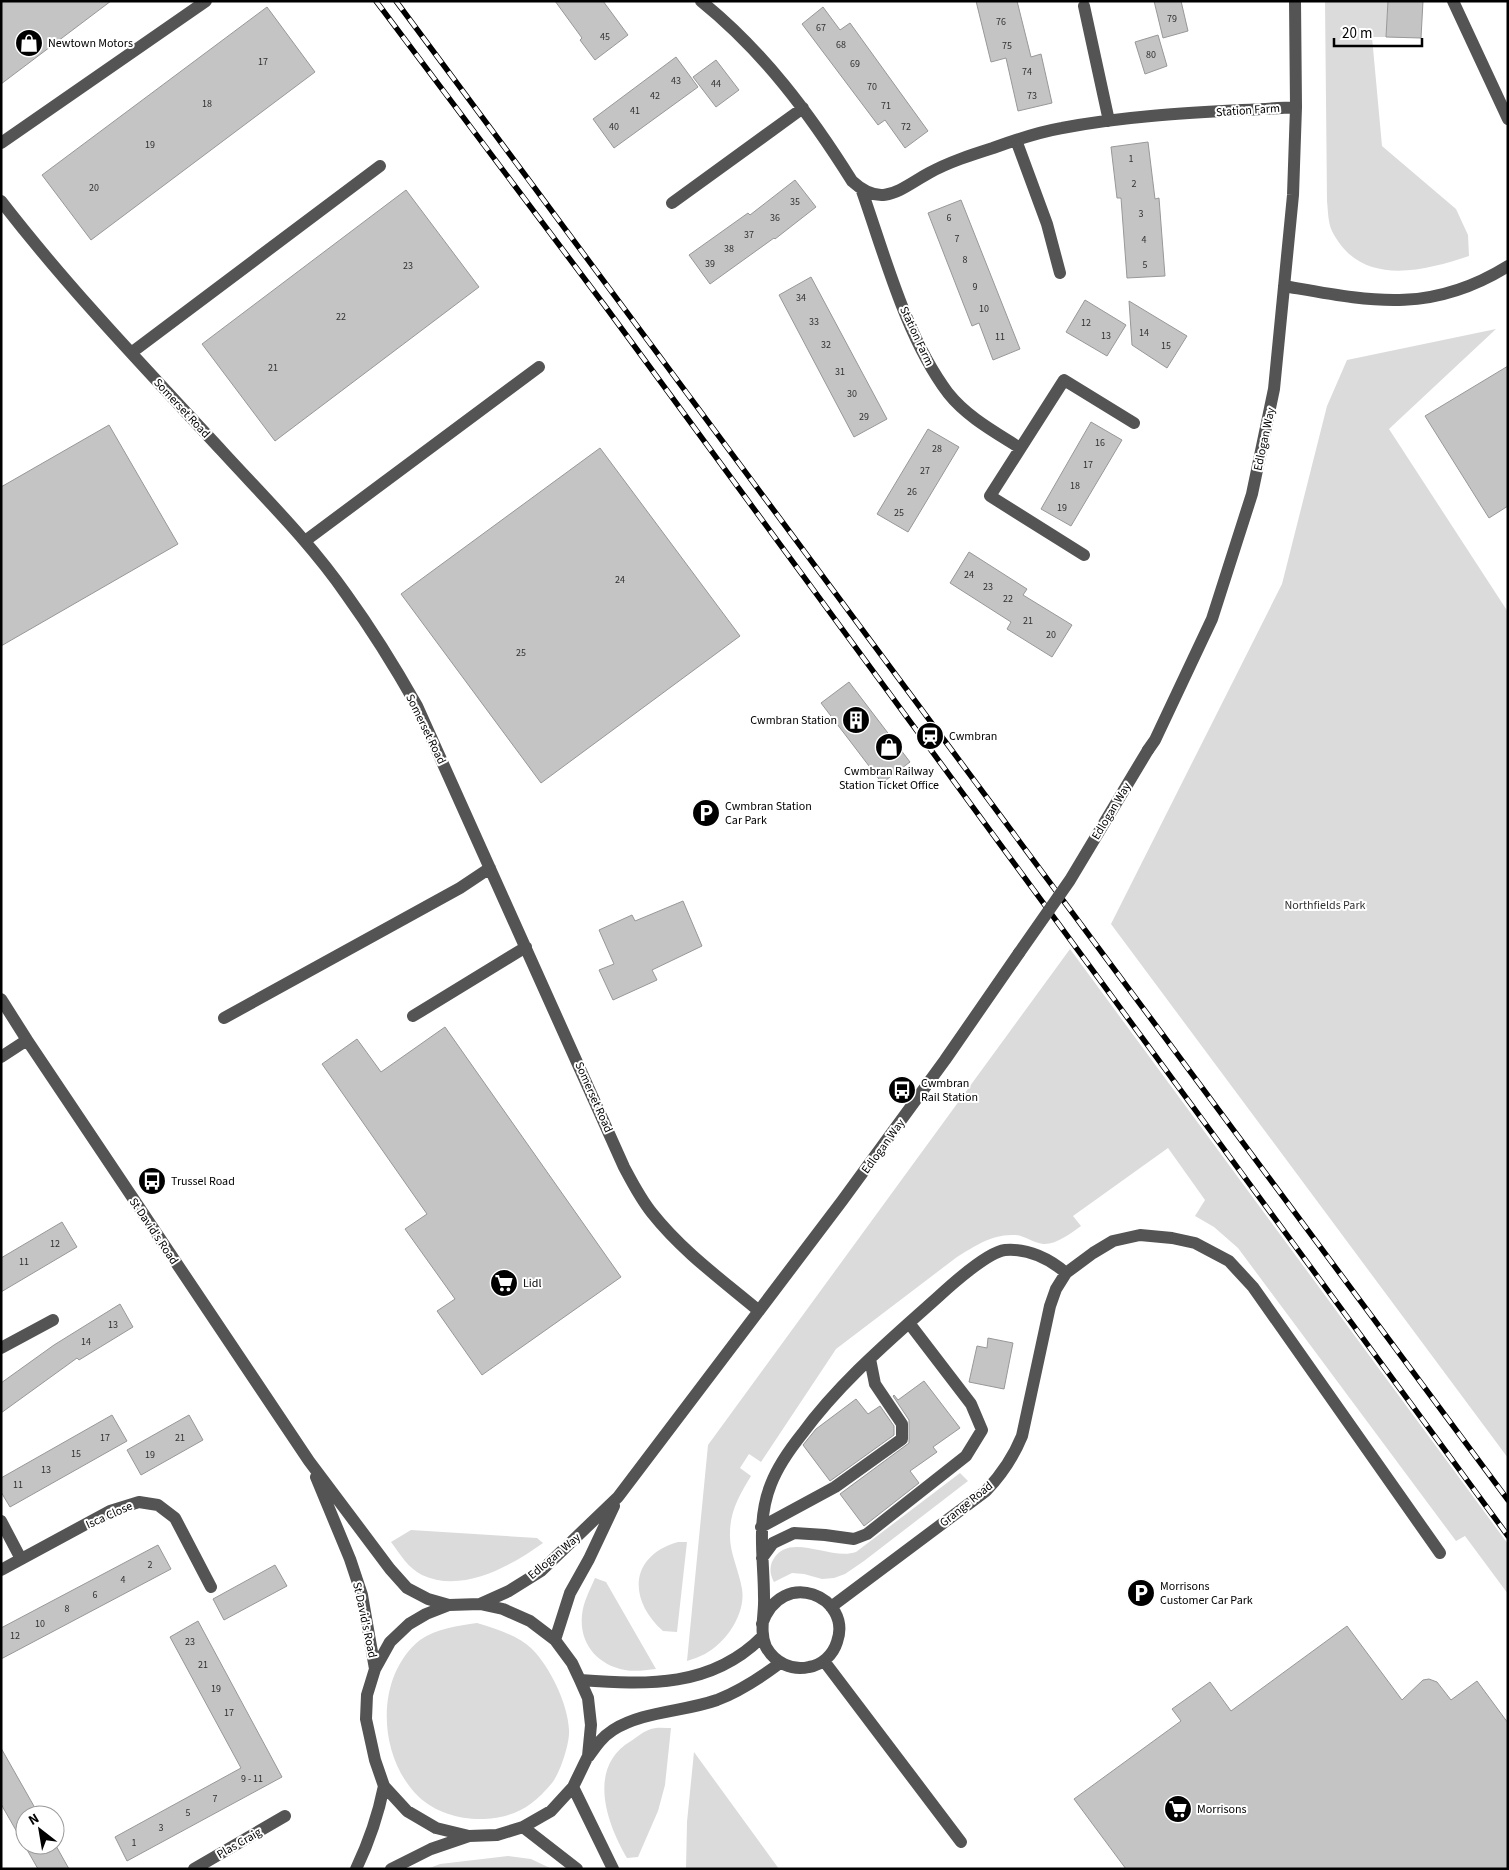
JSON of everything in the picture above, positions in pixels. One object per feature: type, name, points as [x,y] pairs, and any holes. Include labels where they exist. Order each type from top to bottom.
[{"type":"street","points":[[1,143],[206,1]]},
{"type":"street","name":"Station Farm","points":[[701,1],[760,57],[803,108],[852,181],[862,191],[872,195],[896,192],[932,171],[956,160],[1016,140],[1061,128],[1109,121],[1296,107]]},
{"type":"street","name":"Edlogan Way","points":[[480,1604],[509,1591],[541,1571],[618,1497],[842,1202],[946,1060],[1070,880],[1155,740],[1212,618],[1252,494],[1274,389],[1293,196],[1296,107],[1294,1]]},
{"type":"street","points":[[1453,1],[1508,119]]},
{"type":"street","points":[[1084,6],[1109,121]]},
{"type":"street","points":[[672,203],[803,108]]},
{"type":"street","points":[[1016,140],[1047,224],[1060,272]]},
{"type":"street","points":[[131,353],[380,166]]},
{"type":"street","name":"Station Farm","points":[[862,191],[909,323],[924,356],[949,394],[976,420],[1020,448]]},
{"type":"street","name":"Somerset Road","points":[[1,200],[38,248],[131,353],[305,541],[346,592],[397,671],[417,706],[636,1190],[651,1212],[672,1236],[759,1311]]},
{"type":"street","points":[[1284,286],[1385,302],[1424,299],[1455,292],[1485,280],[1508,266]]},
{"type":"street","points":[[305,541],[538,367]]},
{"type":"street","points":[[1084,555],[990,496],[1064,380],[1134,423]]},
{"type":"street","points":[[224,1018],[460,888],[490,868]]},
{"type":"street","points":[[413,1016],[526,947]]},
{"type":"street","name":"St David's Road","points":[[1,999],[26,1040],[309,1461],[390,1569],[407,1588],[428,1599],[449,1605],[480,1604],[503,1609],[530,1621],[555,1640],[572,1663],[588,1698],[591,1725],[588,1756],[573,1787],[551,1811],[523,1827],[497,1835],[469,1836],[436,1828],[407,1811],[384,1786],[375,1760],[366,1719],[367,1695],[375,1669],[390,1642],[409,1624],[426,1614],[449,1605]]},
{"type":"street","points":[[1,1057],[26,1040]]},
{"type":"street","points":[[580,1680],[640,1683],[674,1681],[702,1674],[727,1663],[749,1649],[762,1630],[766,1612],[774,1602],[785,1595],[797,1592],[810,1593],[822,1598],[831,1607],[837,1618],[839,1630],[838,1641],[832,1652],[814,1666],[791,1668],[780,1663],[766,1646],[762,1630],[764,1586],[761,1527],[763,1510],[771,1484],[788,1453],[817,1412],[844,1383],[951,1285],[978,1264],[1004,1250],[1034,1254],[1054,1263],[1066,1273],[1113,1241],[1140,1235],[1172,1238],[1195,1243],[1228,1261],[1253,1286],[1440,1553]]},
{"type":"street","name":"Grange Road","points":[[831,1607],[986,1491],[999,1478],[1016,1452],[1022,1436],[1050,1306],[1056,1289],[1066,1273]]},
{"type":"street","points":[[1,1348],[53,1320]]},
{"type":"street","points":[[762,1558],[773,1544],[794,1533],[854,1539],[867,1534],[966,1456],[982,1430],[970,1404],[909,1323]]},
{"type":"street","points":[[761,1527],[834,1487],[902,1438],[902,1424],[875,1384],[870,1359]]},
{"type":"street","name":"St David's Road","points":[[309,1461],[350,1559],[362,1595],[375,1669]]},
{"type":"street","name":"Edlogan Way","points":[[555,1640],[570,1593],[589,1559],[618,1497]]},
{"type":"street","name":"Isca Close","points":[[1,1570],[110,1511],[139,1502],[158,1505],[167,1510],[174,1518],[211,1587]]},
{"type":"street","points":[[1,1521],[21,1558]]},
{"type":"street","points":[[824,1660],[961,1842]]},
{"type":"street","points":[[588,1756],[601,1739],[613,1730],[638,1720],[692,1708],[717,1700],[744,1688],[780,1663]]},
{"type":"street","points":[[356,1869],[371,1835],[384,1786]]},
{"type":"street","points":[[573,1787],[612,1869]]},
{"type":"street","name":"Plas Craig","points":[[194,1869],[285,1816]]},
{"type":"street","points":[[523,1827],[577,1869]]},
{"type":"street","points":[[391,1869],[431,1848],[469,1836]]},
{"type":"green space","points":[[1325,1],[1388,1],[1386,37],[1372,37],[1382,146],[1456,209],[1468,235],[1469,256],[1431,267],[1412,270],[1375,268],[1358,261],[1344,249],[1332,231],[1327,201]]},
{"type":"green space","name":"Northfields Park","points":[[1496,329],[1389,429],[1508,612],[1508,1458],[1111,924],[1282,584],[1327,406],[1347,360]]},
{"type":"green space","points":[[1070,949],[1508,1544],[1508,1594],[1465,1536],[1456,1541],[1238,1248],[1214,1227],[1195,1216],[1205,1200],[1168,1148],[1073,1216],[1081,1226],[1063,1238],[1053,1243],[1043,1244],[1018,1235],[1006,1235],[984,1242],[957,1257],[836,1349],[761,1462],[749,1454],[740,1468],[751,1476],[736,1503],[730,1525],[731,1547],[742,1589],[741,1608],[733,1627],[720,1643],[705,1654],[687,1661],[708,1445]]},
{"type":"green space","points":[[960,1473],[968,1481],[845,1574],[834,1578],[822,1579],[792,1573],[774,1582],[771,1574],[771,1565],[780,1552],[789,1548],[799,1547],[834,1553],[846,1554],[856,1552]]},
{"type":"green space","points":[[411,1530],[537,1538],[543,1543],[516,1560],[486,1575],[453,1581],[437,1580],[422,1575],[413,1569],[391,1542]]},
{"type":"green space","points":[[678,1542],[687,1542],[677,1632],[663,1631],[644,1606],[639,1593],[639,1580],[642,1568],[650,1557]]},
{"type":"green space","points":[[595,1578],[606,1582],[656,1669],[625,1670],[606,1663],[592,1651],[584,1635],[582,1615],[585,1601]]},
{"type":"green space","points":[[477,1623],[513,1636],[526,1644],[539,1657],[557,1686],[562,1698],[569,1730],[568,1742],[561,1765],[552,1783],[545,1791],[530,1804],[514,1813],[484,1819],[458,1817],[449,1814],[432,1807],[418,1796],[405,1780],[395,1760],[389,1739],[387,1717],[389,1695],[395,1674],[405,1656],[420,1640],[440,1630]]},
{"type":"green space","points":[[653,1728],[671,1728],[665,1785],[658,1811],[638,1857],[627,1858],[619,1844],[607,1812],[605,1780],[609,1765],[617,1752],[648,1730]]},
{"type":"green space","points":[[694,1752],[779,1869],[686,1869],[687,1822]]},
{"type":"green space","points":[[508,1856],[531,1859],[552,1869],[427,1869],[440,1864]]},
{"type":"building","name":"Newtown Motors","points":[[1,1],[111,1],[1,84]]},
{"type":"building","points":[[555,1],[603,1],[628,35],[595,60],[580,40],[582,38]]},
{"type":"building","points":[[976,1],[1017,1],[1031,57],[1041,54],[1052,103],[1018,111],[1006,58],[991,62]]},
{"type":"building","points":[[1154,1],[1181,1],[1188,31],[1163,38]]},
{"type":"building","points":[[1388,1],[1423,1],[1421,38],[1386,37]]},
{"type":"building","points":[[267,7],[315,72],[91,240],[42,175]]},
{"type":"building","points":[[823,7],[840,30],[850,23],[928,131],[905,148],[885,120],[878,125],[802,24]]},
{"type":"building","points":[[1158,35],[1167,66],[1145,74],[1135,42]]},
{"type":"building","points":[[676,57],[698,87],[614,148],[593,119]]},
{"type":"building","points":[[716,60],[739,90],[716,107],[693,77]]},
{"type":"building","points":[[1148,142],[1155,199],[1159,198],[1165,276],[1127,278],[1121,198],[1117,198],[1111,147]]},
{"type":"building","points":[[795,180],[816,207],[775,239],[710,284],[689,255],[748,213],[750,215]]},
{"type":"building","points":[[406,190],[479,287],[275,441],[202,344]]},
{"type":"building","points":[[961,200],[1020,349],[993,360],[979,323],[972,326],[928,213]]},
{"type":"building","points":[[811,277],[887,419],[854,437],[779,295]]},
{"type":"building","points":[[1085,300],[1126,325],[1107,356],[1066,332]]},
{"type":"building","points":[[1129,301],[1187,336],[1167,368],[1132,345]]},
{"type":"building","points":[[1508,366],[1508,506],[1489,518],[1425,416]]},
{"type":"building","points":[[1091,422],[1122,440],[1071,526],[1041,509]]},
{"type":"building","points":[[109,425],[178,544],[1,646],[1,487]]},
{"type":"building","points":[[928,429],[959,447],[908,532],[877,514]]},
{"type":"building","points":[[600,448],[740,636],[541,783],[401,594]]},
{"type":"building","points":[[969,552],[1027,589],[1023,595],[1072,625],[1052,657],[1007,629],[1011,622],[950,583]]},
{"type":"building","name":"Cwmbran Station","points":[[849,682],[910,762],[882,783],[821,703]]},
{"type":"building","points":[[683,901],[702,946],[652,970],[657,980],[613,1000],[599,970],[614,964],[599,930],[632,915],[635,921]]},
{"type":"building","points":[[445,1027],[621,1277],[482,1375],[437,1311],[455,1299],[405,1229],[427,1214],[322,1064],[357,1039],[381,1072]]},
{"type":"building","points":[[62,1222],[77,1247],[1,1292],[1,1258]]},
{"type":"building","points":[[120,1304],[133,1327],[79,1360],[77,1358],[1,1413],[1,1383],[54,1345]]},
{"type":"building","points":[[988,1338],[1013,1343],[1004,1389],[969,1382],[977,1346],[987,1348]]},
{"type":"building","points":[[924,1381],[960,1428],[933,1447],[937,1452],[910,1471],[919,1483],[864,1526],[840,1494],[909,1443],[909,1420],[893,1396],[898,1400]]},
{"type":"building","points":[[856,1399],[868,1414],[880,1406],[894,1426],[894,1435],[830,1481],[803,1445],[816,1429]]},
{"type":"building","points":[[112,1415],[127,1441],[10,1507],[1,1492],[1,1478]]},
{"type":"building","points":[[189,1415],[203,1440],[141,1475],[127,1450]]},
{"type":"building","points":[[158,1545],[171,1569],[1,1659],[1,1628]]},
{"type":"building","points":[[275,1565],[287,1586],[224,1620],[213,1599]]},
{"type":"building","points":[[198,1621],[282,1777],[127,1861],[115,1837],[241,1768],[170,1637]]},
{"type":"building","points":[[1347,1626],[1402,1700],[1423,1680],[1429,1679],[1437,1682],[1451,1700],[1477,1681],[1508,1723],[1508,1869],[1126,1869],[1074,1799],[1181,1721],[1172,1709],[1210,1682],[1231,1711]]},
{"type":"building","points":[[1,1748],[33,1805],[15,1805],[15,1829],[1,1804]]},
{"type":"building","points":[[30,1855],[61,1855],[69,1869],[38,1869]]},
{"type":"railway","points":[[376,1],[605,306],[1508,1536]]},
{"type":"railway","points":[[396,1],[1508,1500]]},
{"type":"place","name":"Newtown Motors","points":[[29,43]]},
{"type":"place","name":"Cwmbran Station","points":[[856,720]]},
{"type":"place","name":"Cwmbran","points":[[930,736]]},
{"type":"place","name":"Cwmbran Railway Station Ticket Office","points":[[889,747]]},
{"type":"place","name":"Cwmbran Station Car Park","points":[[706,813]]},
{"type":"place","name":"Cwmbran Rail Station","points":[[902,1090]]},
{"type":"place","name":"Trussel Road","points":[[152,1181]]},
{"type":"place","name":"Lidl","points":[[504,1283]]},
{"type":"place","name":"Morrisons Customer Car Park","points":[[1141,1593]]},
{"type":"place","name":"Morrisons","points":[[1178,1809]]}]
